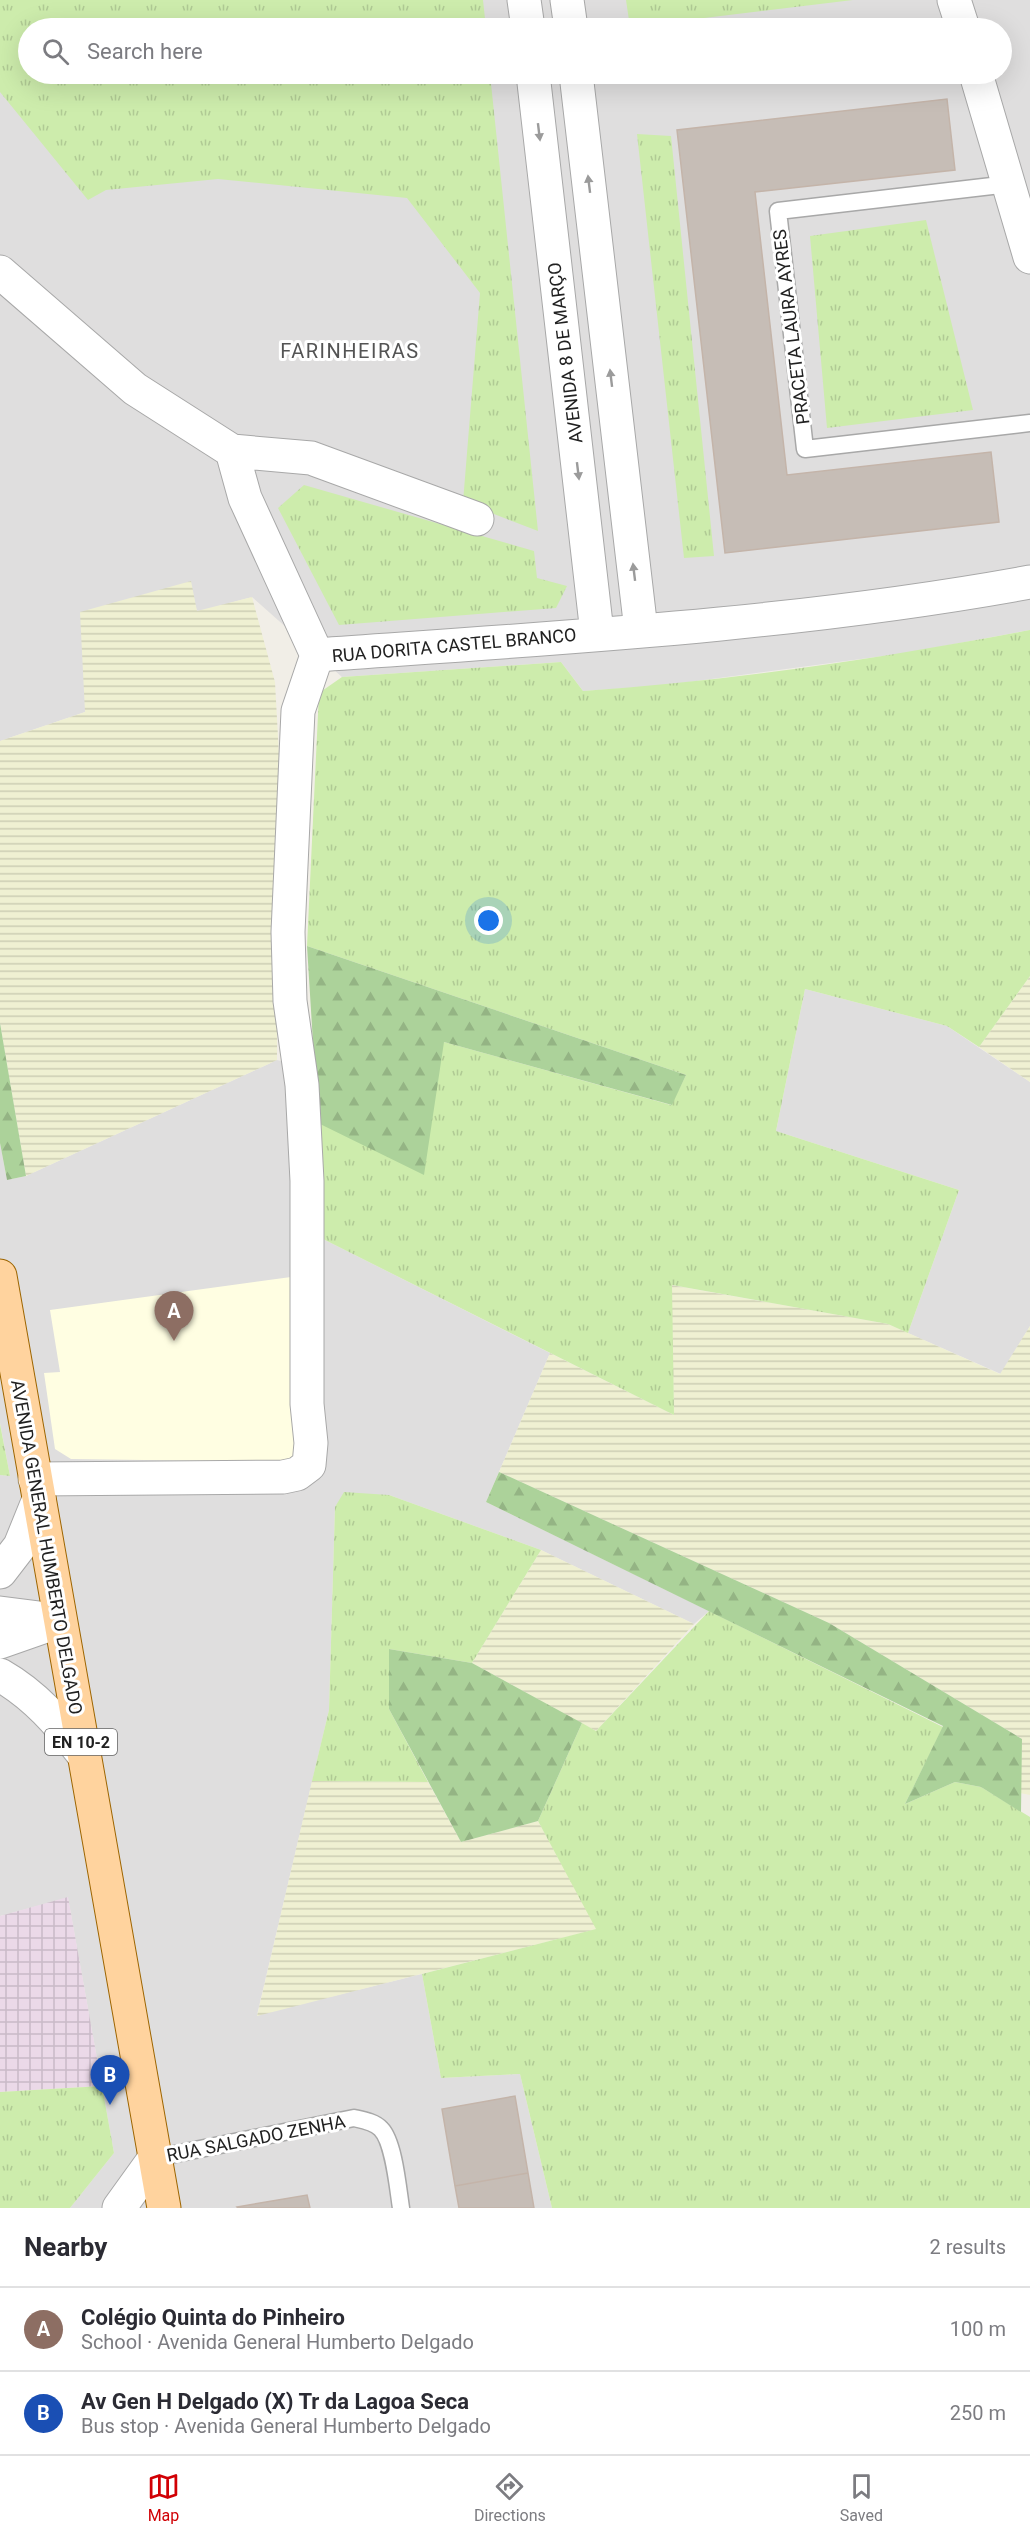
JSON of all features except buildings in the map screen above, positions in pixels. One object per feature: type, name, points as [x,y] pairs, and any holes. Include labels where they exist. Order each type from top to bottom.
[{"type":"main road","name":"AVENIDA GENERAL HUMBERTO DELGADO","points":[[0,1276],[164,2208]]},
{"type":"street","points":[[524,0],[527,18]]},
{"type":"street","points":[[567,0],[570,18]]},
{"type":"street","points":[[954,0],[960,18]]},
{"type":"street","name":"AVENIDA 8 DE MARÇO","points":[[534,84],[597,633]]},
{"type":"street","points":[[577,84],[641,630]]},
{"type":"street","points":[[979,84],[1030,257]]},
{"type":"street","points":[[0,273],[135,390],[232,451],[311,458],[477,519]]},
{"type":"street","name":"RUA DORITA CASTEL BRANCO","points":[[232,451],[245,498],[317,655],[699,626],[962,595],[1030,582]]},
{"type":"street","points":[[0,1572],[20,1546],[37,1489],[283,1477],[297,1474],[309,1464],[311,1443],[307,1404],[307,1181],[302,1085],[290,1001],[288,932],[298,711],[317,655]]},
{"type":"street","points":[[0,1613],[60,1621]]},
{"type":"street","points":[[0,1642],[60,1621]]},
{"type":"street","points":[[0,1675],[16,1684],[53,1716],[83,1754]]},
{"type":"street","points":[[119,2208],[155,2158]]},
{"type":"lane","name":"PRACETA LAURA AYRES","points":[[1009,184],[778,211],[805,449],[1030,423]]},
{"type":"lane","name":"RUA SALGADO ZENHA","points":[[155,2158],[354,2118],[370,2122],[382,2129],[390,2149],[401,2208]]},
{"type":"shaded area","points":[[0,0],[1030,0],[1030,630],[906,653],[659,686],[583,691],[561,662],[342,677],[252,597],[197,612],[190,581],[85,712],[0,741]]},
{"type":"shaded area","points":[[191,581],[197,611],[252,597],[275,682],[279,755],[277,1060],[26,1176],[0,1023],[0,741],[85,712],[80,612]]},
{"type":"shaded area","points":[[1030,976],[1030,1082],[979,1047]]},
{"type":"shaded area","points":[[805,989],[947,1026],[1030,1082],[1030,1326],[1001,1374],[908,1333],[959,1190],[776,1131]]},
{"type":"shaded area","points":[[277,1060],[314,1069],[321,1238],[550,1353],[486,1502],[709,1611],[694,1624],[541,1550],[389,1495],[335,1507],[329,1710],[257,2015],[422,1974],[441,2078],[520,2074],[552,2208],[70,2208],[114,2153],[68,1898],[0,1916],[0,1475],[10,1476],[0,1423],[0,1143],[7,1180],[26,1176]]},
{"type":"shaded area","points":[[291,1277],[296,1453],[288,1462],[71,1459],[55,1449],[44,1373],[60,1372],[50,1310]]},
{"type":"shaded area","points":[[671,1285],[888,1324],[1000,1374],[1030,1326],[1030,1795],[1020,1793],[1022,1739],[829,1623],[499,1472],[550,1353],[674,1415]]},
{"type":"shaded area","points":[[541,1550],[694,1624],[596,1731],[472,1663]]},
{"type":"shaded area","points":[[312,1781],[428,1782],[461,1842],[538,1821],[597,1929],[257,2016]]},
{"type":"shaded area","points":[[68,1897],[102,2086],[0,2092],[0,1916]]},
{"type":"green space","points":[[0,0],[483,0],[485,18],[18,18],[18,84],[491,84],[538,531],[463,502],[480,293],[407,198],[218,179],[106,190],[88,200],[0,92]]},
{"type":"green space","points":[[626,0],[853,0],[704,18],[629,18]]},
{"type":"green space","points":[[637,134],[671,136],[714,556],[684,558]]},
{"type":"green space","points":[[926,220],[973,410],[827,428],[810,236]]},
{"type":"green space","points":[[304,485],[534,551],[537,578],[567,586],[556,608],[339,625],[278,508]]},
{"type":"green space","points":[[1030,630],[1030,976],[979,1047],[947,1026],[805,989],[776,1131],[959,1190],[908,1333],[888,1324],[672,1285],[674,1415],[321,1238],[318,1123],[444,1042],[671,1105],[686,1075],[307,946],[319,693],[342,677],[561,662],[583,691],[639,687],[807,667]]},
{"type":"green space","points":[[307,946],[686,1075],[672,1105],[444,1042],[424,1175],[318,1123]]},
{"type":"green space","points":[[0,1023],[26,1176],[7,1180],[0,1143]]},
{"type":"green space","points":[[0,1424],[10,1476],[0,1475]]},
{"type":"green space","points":[[499,1472],[829,1623],[1022,1739],[1021,1812],[981,1787],[955,1782],[905,1804],[943,1726],[486,1502]]},
{"type":"green space","points":[[344,1492],[389,1495],[541,1550],[472,1663],[389,1649],[389,1709],[428,1782],[312,1781],[329,1710],[335,1507]]},
{"type":"green space","points":[[709,1611],[943,1727],[905,1804],[955,1782],[981,1787],[1030,1817],[1030,2208],[552,2208],[520,2074],[441,2078],[422,1974],[596,1929],[538,1821],[582,1723],[596,1731]]},
{"type":"green space","points":[[389,1649],[472,1663],[582,1723],[538,1821],[461,1842],[389,1709]]},
{"type":"green space","points":[[102,2086],[114,2153],[70,2208],[0,2208],[0,2092]]},
{"type":"place","name":"Colégio Quinta do Pinheiro","points":[[174,1341]]},
{"type":"place","name":"Av Gen H Delgado (X) Tr da Lagoa Seca","points":[[110,2105]]},
{"type":"district","name":"FARINHEIRAS","points":[[350,351]]}]
